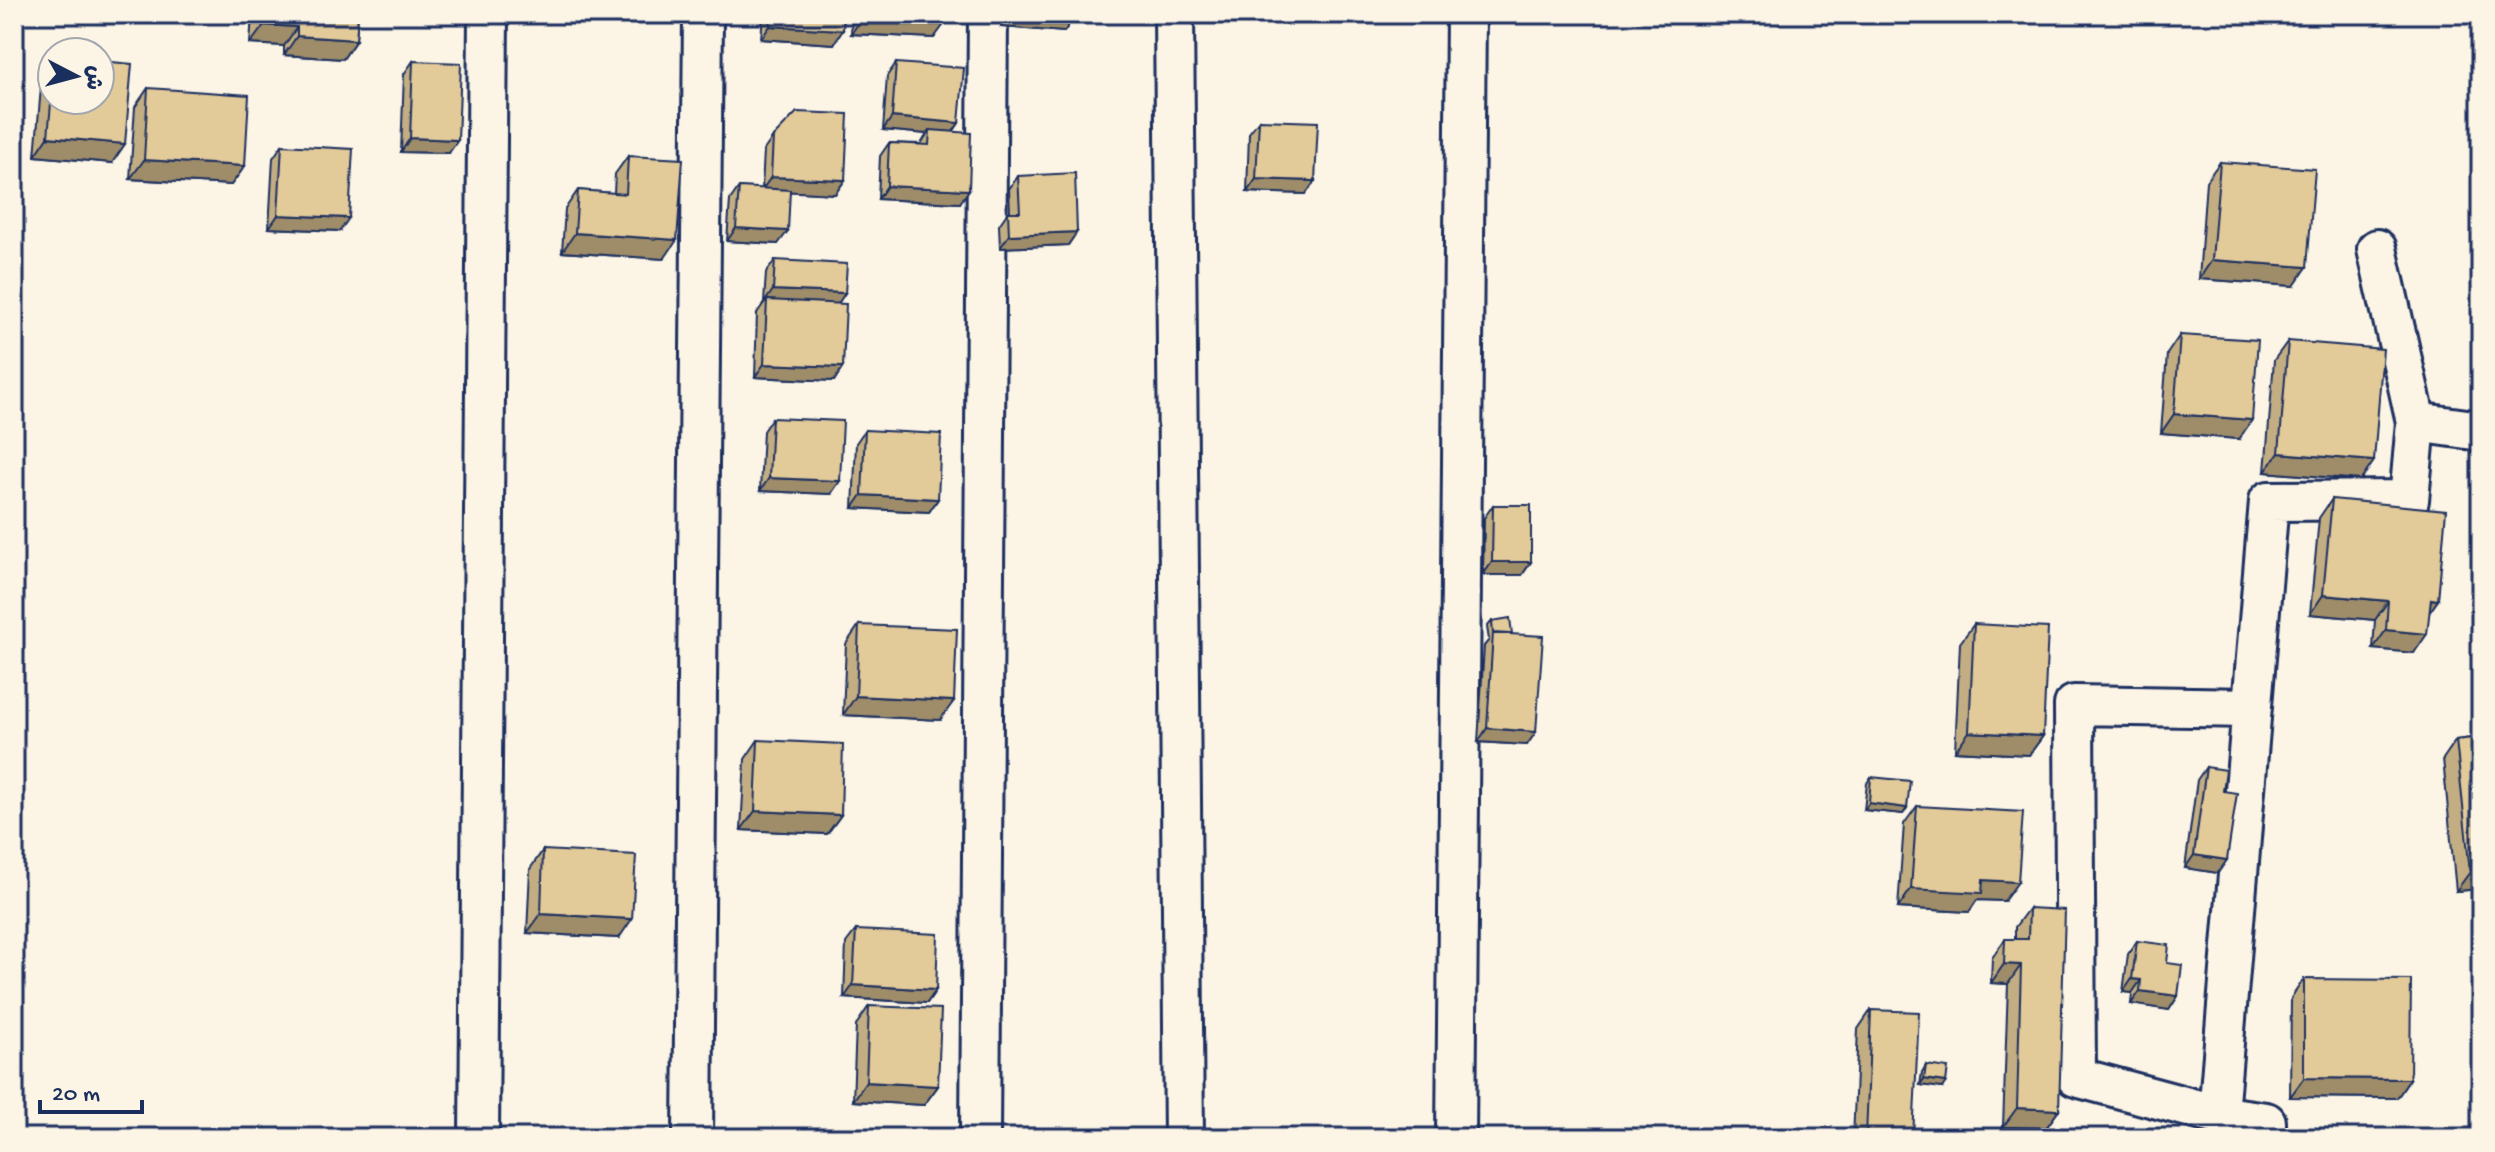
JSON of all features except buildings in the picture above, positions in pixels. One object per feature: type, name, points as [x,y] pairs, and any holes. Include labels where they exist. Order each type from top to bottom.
[{"type":"street","points":[[479,1138],[488,14]]},
{"type":"street","points":[[693,1138],[703,14]]},
{"type":"street","points":[[980,1138],[988,14]]},
{"type":"street","points":[[1174,14],[1184,1138]]},
{"type":"street","points":[[1456,1138],[1466,14]]},
{"type":"street","points":[[2218,1115],[2269,501],[2409,500],[2416,422],[2377,249]]},
{"type":"street","points":[[2416,422],[2481,431]]},
{"type":"street","points":[[2252,708],[2074,705],[2076,1077],[2218,1115],[2266,1122],[2266,1138]]}]
